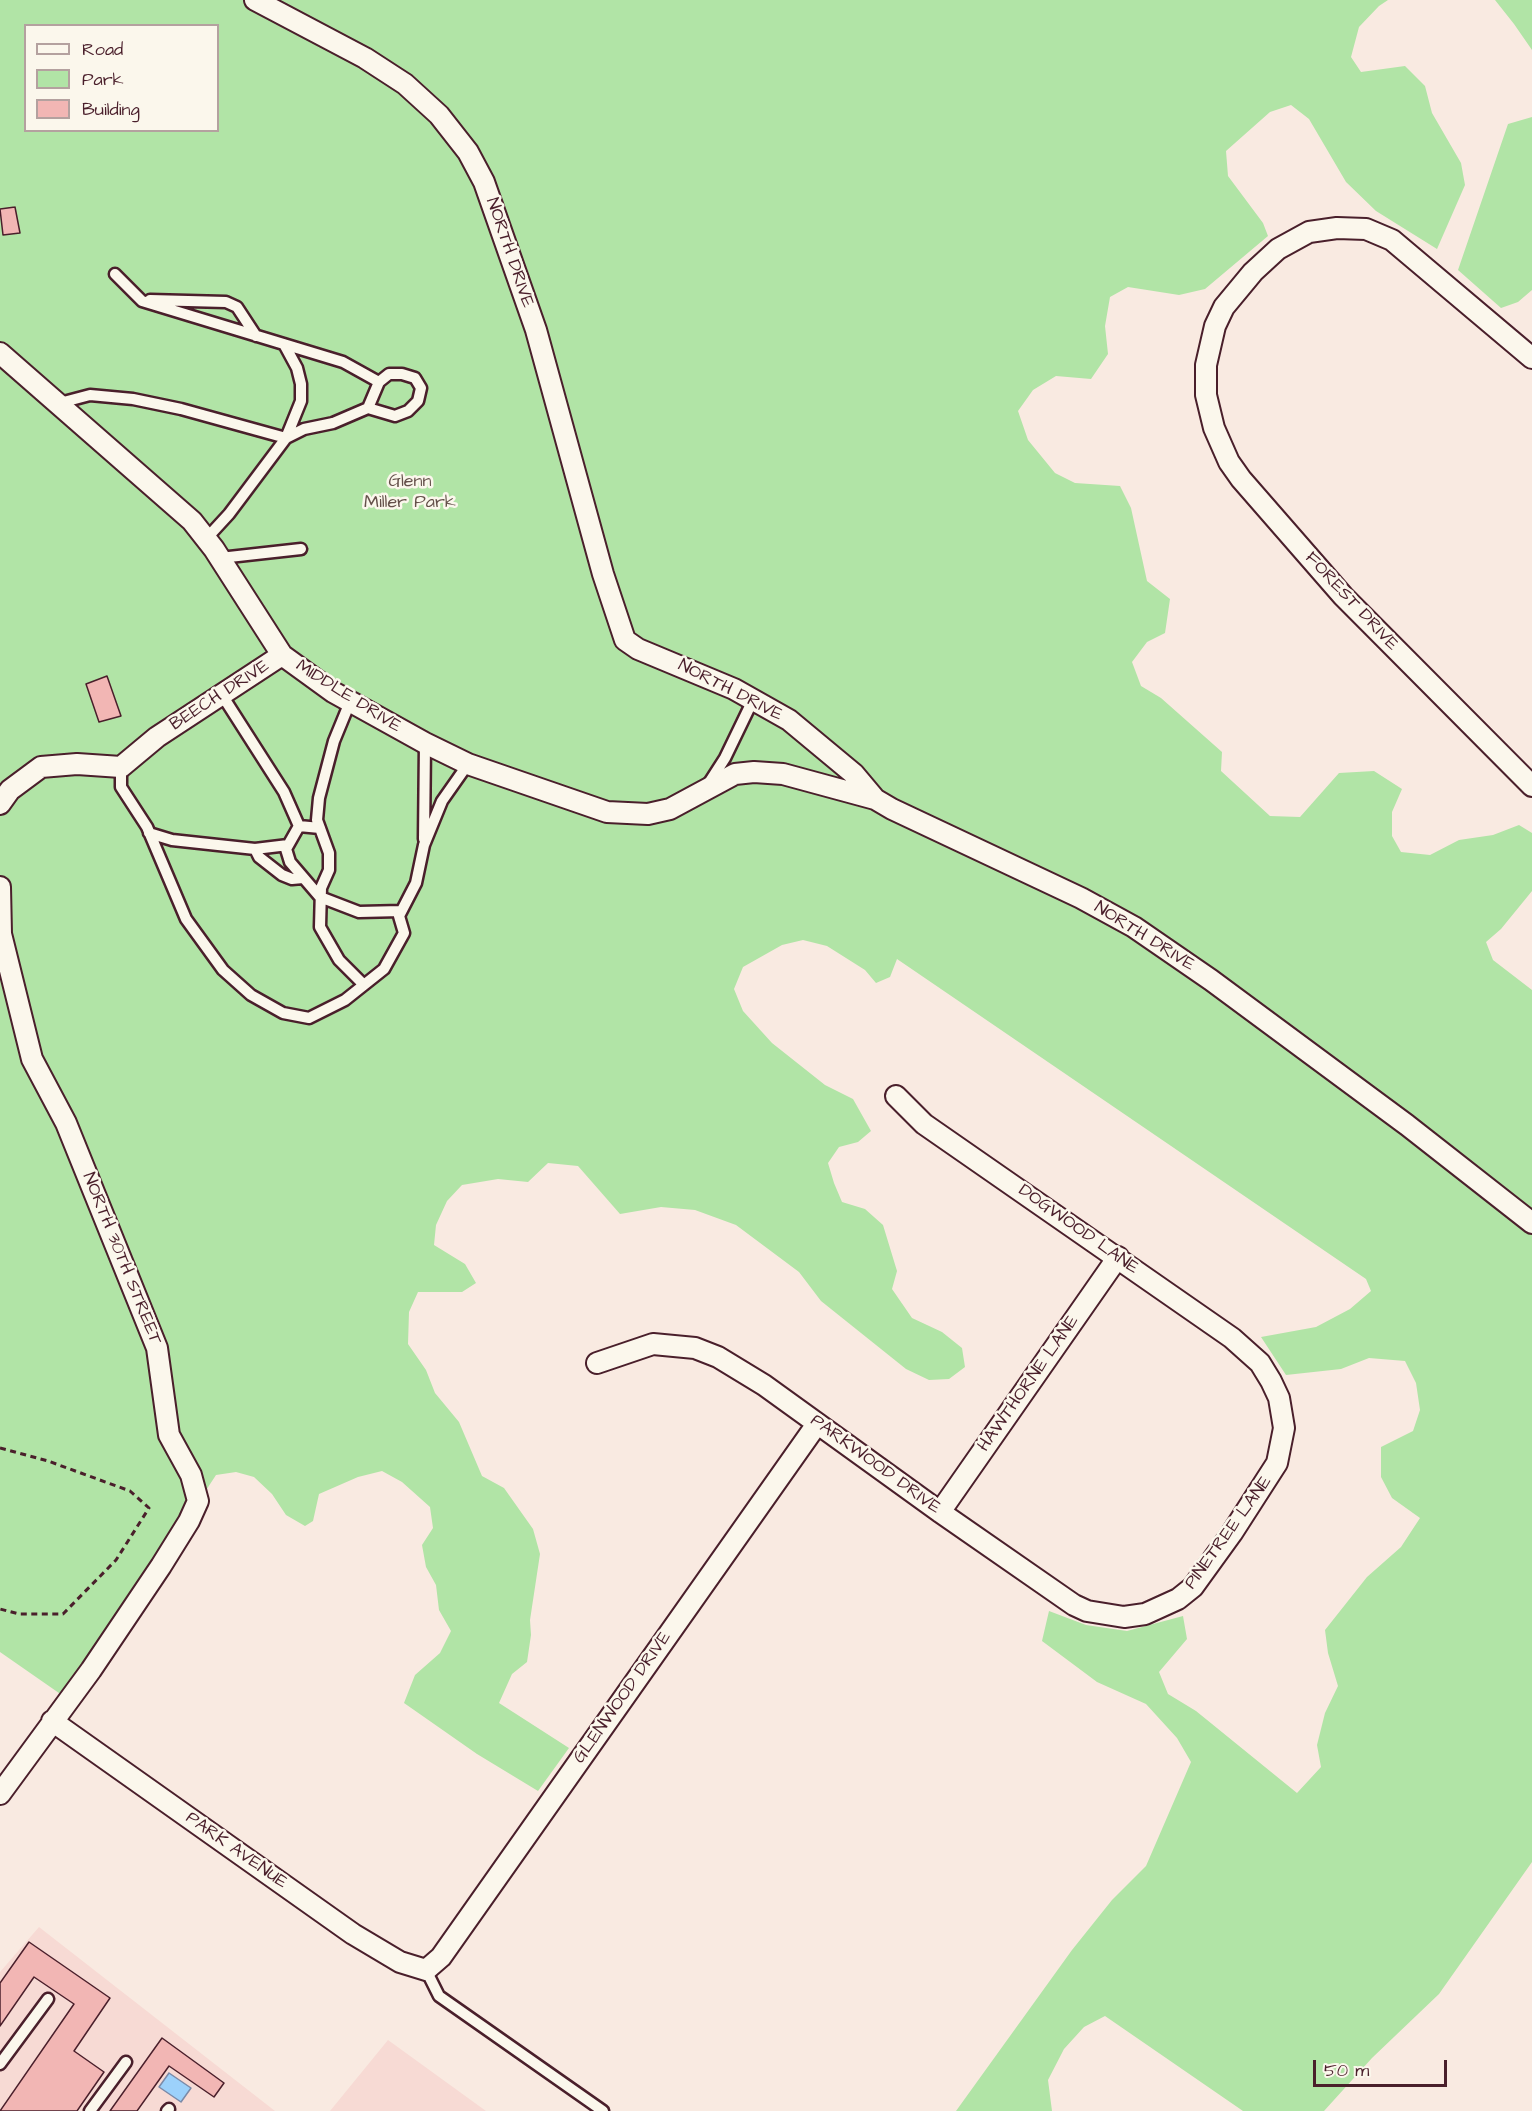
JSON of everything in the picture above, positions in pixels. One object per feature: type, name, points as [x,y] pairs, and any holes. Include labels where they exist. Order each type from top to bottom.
[{"type":"street","name":"NORTH DRIVE","points":[[255,0],[365,58],[405,84],[440,116],[459,140],[484,182],[536,330],[577,485],[625,640],[638,649],[702,674],[753,700],[797,727],[854,774],[875,799],[892,809],[1081,898],[1134,927],[1211,980],[1532,1223]]},
{"type":"street","name":"FOREST DRIVE","points":[[1532,358],[1392,240],[1366,228],[1337,228],[1309,232],[1278,249],[1234,292],[1215,326],[1206,365],[1206,395],[1221,447],[1241,479],[1343,596],[1532,786]]},
{"type":"street","name":"MIDDLE DRIVE","points":[[0,353],[56,404],[170,500],[206,539],[220,558],[282,655],[350,702],[425,743],[468,764],[607,812],[648,814],[670,809],[735,774],[754,772],[799,777],[875,799]]},
{"type":"street","name":"BEECH DRIVE","points":[[121,767],[157,737],[282,655]]},
{"type":"street","points":[[0,804],[10,790],[41,767],[77,764],[121,767]]},
{"type":"street","name":"NORTH 30TH STREET","points":[[0,887],[1,934],[32,1059],[66,1123],[157,1348],[169,1435],[191,1475],[198,1501],[189,1521],[161,1566],[91,1670],[0,1794]]},
{"type":"street","name":"DOGWOOD LANE","points":[[897,1096],[924,1124],[1232,1338],[1260,1363]]},
{"type":"street","name":"HAWTHORNE LANE","points":[[940,1512],[1118,1257]]},
{"type":"street","name":"PARKWOOD DRIVE","points":[[597,1364],[653,1344],[695,1348],[718,1357],[1074,1605],[1087,1611],[1108,1615],[1145,1614]]},
{"type":"street","name":"PINETREE LANE","points":[[1145,1614],[1171,1603],[1193,1587],[1233,1533],[1277,1463],[1283,1437],[1283,1413],[1279,1398],[1260,1363]]},
{"type":"street","name":"GLENWOOD DRIVE","points":[[426,1970],[441,1957],[817,1424]]},
{"type":"street","name":"PARK AVENUE","points":[[52,1721],[353,1934],[400,1962],[426,1970]]},
{"type":"lane","points":[[115,274],[142,300],[343,362],[379,382]]},
{"type":"lane","points":[[142,300],[226,302],[237,307],[256,336]]},
{"type":"lane","points":[[206,539],[229,514],[286,438],[294,422],[301,393],[297,368],[284,344]]},
{"type":"lane","points":[[56,404],[90,395],[133,399],[181,409],[286,438],[304,429],[333,423],[368,408],[395,416],[408,411],[418,401],[421,388],[415,378],[402,374],[389,374],[379,382],[368,408]]},
{"type":"lane","points":[[220,558],[301,549]]},
{"type":"lane","points":[[222,695],[284,792],[298,826]]},
{"type":"lane","points":[[704,791],[725,758],[753,700]]},
{"type":"lane","points":[[350,702],[334,741],[317,820],[329,853],[329,870],[320,897],[320,927],[339,960],[364,985]]},
{"type":"lane","points":[[121,767],[121,787],[149,833],[186,919],[224,970],[251,995],[283,1013],[309,1018],[345,1000],[384,969],[404,933],[399,916],[416,883],[424,844],[425,743]]},
{"type":"lane","points":[[424,844],[442,801],[468,764]]},
{"type":"lane","points":[[298,826],[320,828]]},
{"type":"lane","points":[[298,826],[288,845],[290,862],[320,897],[359,912],[401,911]]},
{"type":"lane","points":[[149,833],[172,840],[255,849],[288,845]]},
{"type":"lane","points":[[255,849],[259,857],[282,875],[292,879],[303,878]]},
{"type":"lane","points":[[426,1970],[439,1996],[603,2111]]},
{"type":"lane","points":[[0,2064],[48,1999]]},
{"type":"lane","points":[[90,2111],[126,2062]]},
{"type":"path","points":[[0,1448],[48,1461],[130,1491],[149,1508],[116,1560],[63,1614],[19,1614],[0,1609]]},
{"type":"shaded area","points":[[39,1927],[275,2111],[0,2111],[0,1972]]},
{"type":"shaded area","points":[[388,2040],[486,2111],[330,2111]]},
{"type":"green space","name":"Glenn Miller Park","points":[[0,0],[1388,0],[1359,27],[1351,57],[1361,72],[1405,66],[1425,86],[1432,113],[1461,163],[1465,185],[1437,249],[1376,211],[1346,182],[1309,119],[1291,105],[1270,112],[1226,151],[1228,176],[1263,223],[1268,236],[1205,289],[1179,295],[1128,287],[1110,297],[1105,326],[1108,354],[1091,379],[1056,376],[1033,390],[1018,411],[1028,440],[1055,473],[1075,483],[1120,486],[1131,508],[1147,581],[1170,599],[1165,633],[1147,642],[1132,662],[1141,686],[1161,698],[1222,752],[1221,771],[1270,816],[1300,817],[1339,773],[1374,771],[1402,789],[1392,812],[1392,836],[1401,852],[1430,855],[1459,840],[1493,835],[1519,825],[1532,833],[1532,891],[1501,929],[1486,942],[1493,960],[1532,990],[1532,1862],[1439,1994],[1372,2058],[1324,2111],[1243,2111],[1105,2016],[1084,2027],[1064,2049],[1048,2080],[1052,2111],[956,2111],[1072,1950],[1112,1900],[1146,1866],[1191,1762],[1177,1738],[1146,1704],[1097,1682],[1042,1641],[1049,1611],[1086,1625],[1127,1631],[1183,1616],[1187,1639],[1159,1672],[1168,1694],[1196,1711],[1297,1793],[1321,1767],[1317,1745],[1325,1713],[1338,1686],[1328,1653],[1325,1630],[1367,1577],[1401,1547],[1420,1518],[1392,1498],[1381,1477],[1381,1447],[1413,1431],[1420,1410],[1416,1383],[1405,1361],[1369,1358],[1341,1369],[1286,1375],[1261,1337],[1316,1327],[1350,1309],[1371,1291],[1366,1279],[897,959],[890,977],[876,983],[865,970],[827,946],[803,940],[782,945],[743,967],[734,989],[743,1011],[772,1043],[825,1085],[853,1099],[871,1131],[858,1142],[839,1147],[828,1163],[834,1183],[842,1202],[865,1209],[883,1225],[897,1271],[892,1289],[912,1318],[942,1332],[962,1348],[965,1367],[949,1379],[929,1380],[906,1369],[821,1301],[799,1272],[736,1225],[695,1210],[661,1207],[620,1214],[578,1166],[548,1163],[528,1182],[498,1179],[462,1185],[447,1201],[436,1225],[434,1245],[465,1264],[476,1283],[462,1292],[418,1292],[409,1312],[408,1344],[426,1370],[435,1393],[459,1422],[482,1476],[504,1488],[533,1529],[540,1554],[530,1620],[531,1635],[527,1662],[512,1674],[499,1703],[569,1748],[538,1791],[477,1754],[404,1703],[415,1675],[440,1653],[451,1631],[439,1610],[436,1585],[426,1567],[422,1545],[433,1528],[430,1507],[402,1482],[382,1471],[358,1477],[319,1494],[313,1521],[305,1526],[286,1515],[272,1494],[254,1477],[236,1472],[216,1475],[69,1700],[0,1652]]},
{"type":"green space","points":[[1495,0],[1532,0],[1532,50],[1514,24]]},
{"type":"green space","points":[[1532,117],[1532,290],[1518,302],[1501,308],[1458,270],[1508,124]]},
{"type":"water","points":[[169,2073],[191,2088],[181,2102],[159,2087]]},
{"type":"building","points":[[15,207],[20,233],[3,235],[0,209]]},
{"type":"building","points":[[107,676],[121,716],[99,722],[86,684]]},
{"type":"building","points":[[29,1942],[110,1998],[74,2051],[104,2072],[77,2111],[0,2111],[74,2004],[34,1977],[0,2026],[0,1983]]},
{"type":"building","points":[[162,2038],[224,2083],[214,2097],[169,2066],[137,2111],[110,2111]]}]
